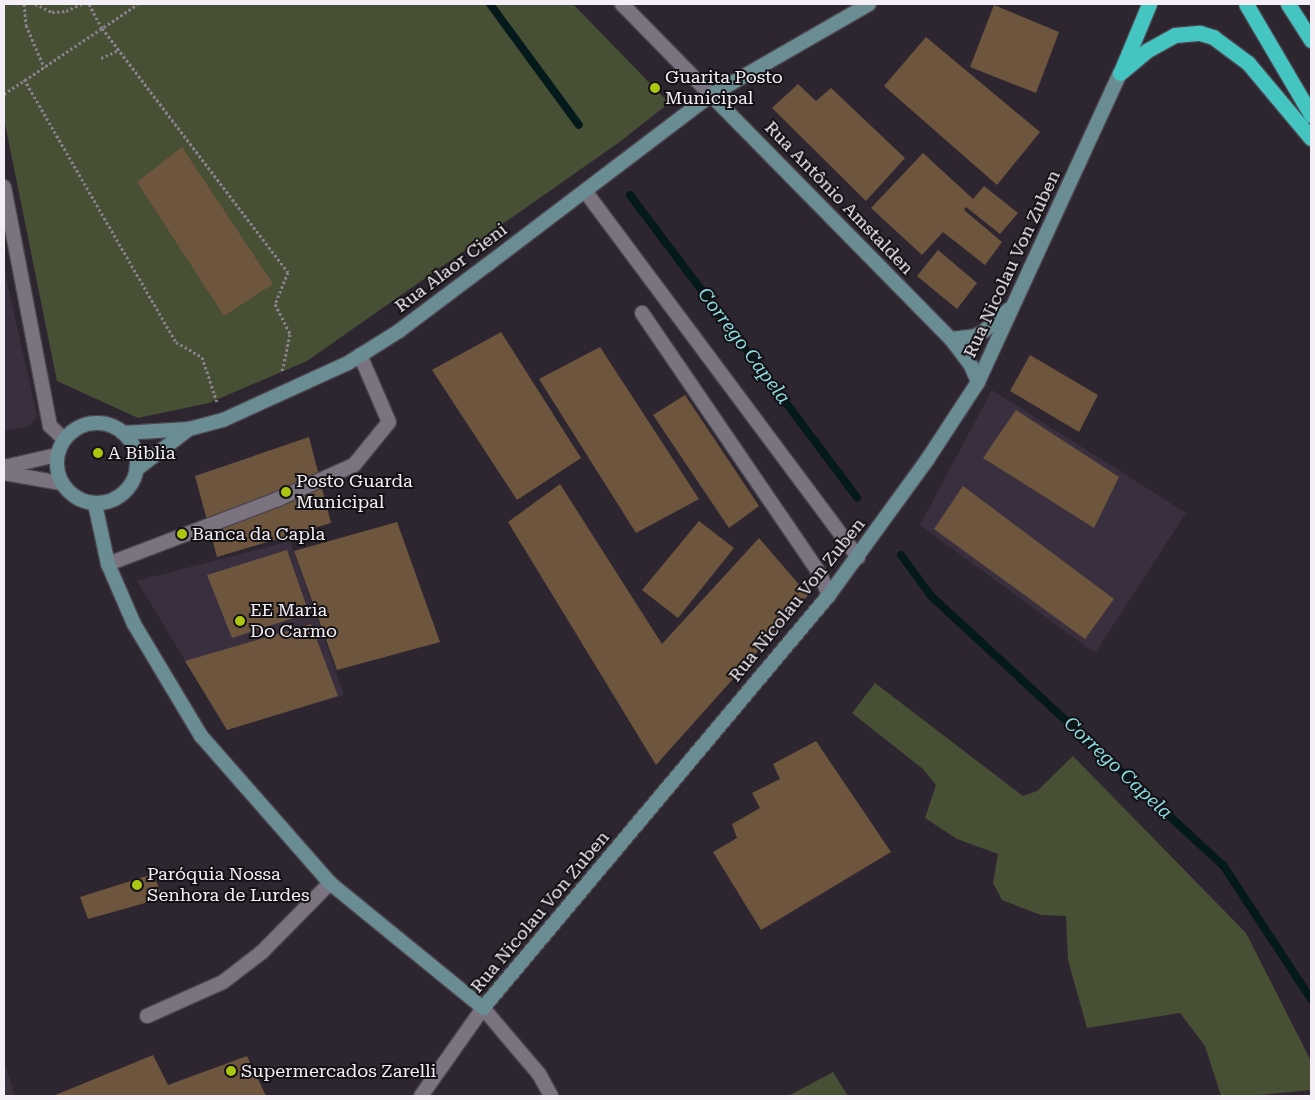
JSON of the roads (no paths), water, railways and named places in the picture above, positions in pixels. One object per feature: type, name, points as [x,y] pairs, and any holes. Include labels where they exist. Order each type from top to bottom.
[{"type":"highway","points":[[1120,74],[1150,4]]},
{"type":"highway","points":[[1246,4],[1311,115]]},
{"type":"highway","points":[[1288,4],[1311,40]]},
{"type":"highway","points":[[1120,74],[1146,51],[1175,35],[1200,33],[1213,36],[1248,63],[1311,138]]},
{"type":"main road","name":"Rua Alaor Cieni","points":[[122,433],[189,429],[223,420],[291,390],[360,356],[399,331],[711,95],[869,4]]},
{"type":"main road","name":"Rua Nicolau Von Zuben","points":[[483,1008],[829,595],[928,460],[978,382],[1018,300],[1120,74]]},
{"type":"main road","name":"Rua Antônio Amstalden","points":[[711,95],[951,339],[971,366],[978,382]]},
{"type":"main road","points":[[951,339],[975,336],[984,331],[1018,300]]},
{"type":"main road","points":[[93,423],[106,424],[122,433],[134,448],[137,469],[130,487],[121,496],[108,502],[95,504],[81,501],[69,494],[61,483],[56,470],[56,456],[64,439],[80,426],[93,423]]},
{"type":"main road","name":"Rua Alaor Cieni","points":[[137,469],[189,429]]},
{"type":"main road","points":[[95,504],[108,564],[134,624],[201,736],[330,883],[483,1008]]},
{"type":"street","name":"Rua Antônio Amstalden","points":[[622,4],[711,95]]},
{"type":"street","points":[[4,187],[50,426],[64,439]]},
{"type":"street","points":[[585,191],[858,557]]},
{"type":"street","points":[[642,313],[820,574],[829,595]]},
{"type":"street","points":[[108,564],[276,500],[354,465],[388,422],[360,356]]},
{"type":"street","points":[[4,467],[56,456]]},
{"type":"street","points":[[4,473],[61,483]]},
{"type":"street","points":[[147,1016],[223,982],[262,952],[330,883]]},
{"type":"street","points":[[483,1008],[539,1074],[551,1096]]},
{"type":"street","name":"Rua Nicolau Von Zuben","points":[[421,1096],[483,1008]]},
{"type":"waterway","name":"Corrego Capela","points":[[490,4],[579,125]]},
{"type":"waterway","name":"Corrego Capela","points":[[630,195],[857,497]]},
{"type":"waterway","name":"Corrego Capela","points":[[901,555],[931,596],[1223,865],[1311,999]]},
{"type":"place","name":"Guarita Posto Municipal","points":[[655,88]]},
{"type":"place","name":"A Biblia","points":[[98,453]]},
{"type":"place","name":"Posto Guarda Municipal","points":[[286,492]]},
{"type":"place","name":"Banca da Capla","points":[[182,534]]},
{"type":"place","name":"EE Maria Do Carmo","points":[[240,621]]},
{"type":"place","name":"Paróquia Nossa Senhora de Lurdes","points":[[137,885]]},
{"type":"place","name":"Supermercados Zarelli","points":[[231,1071]]}]
